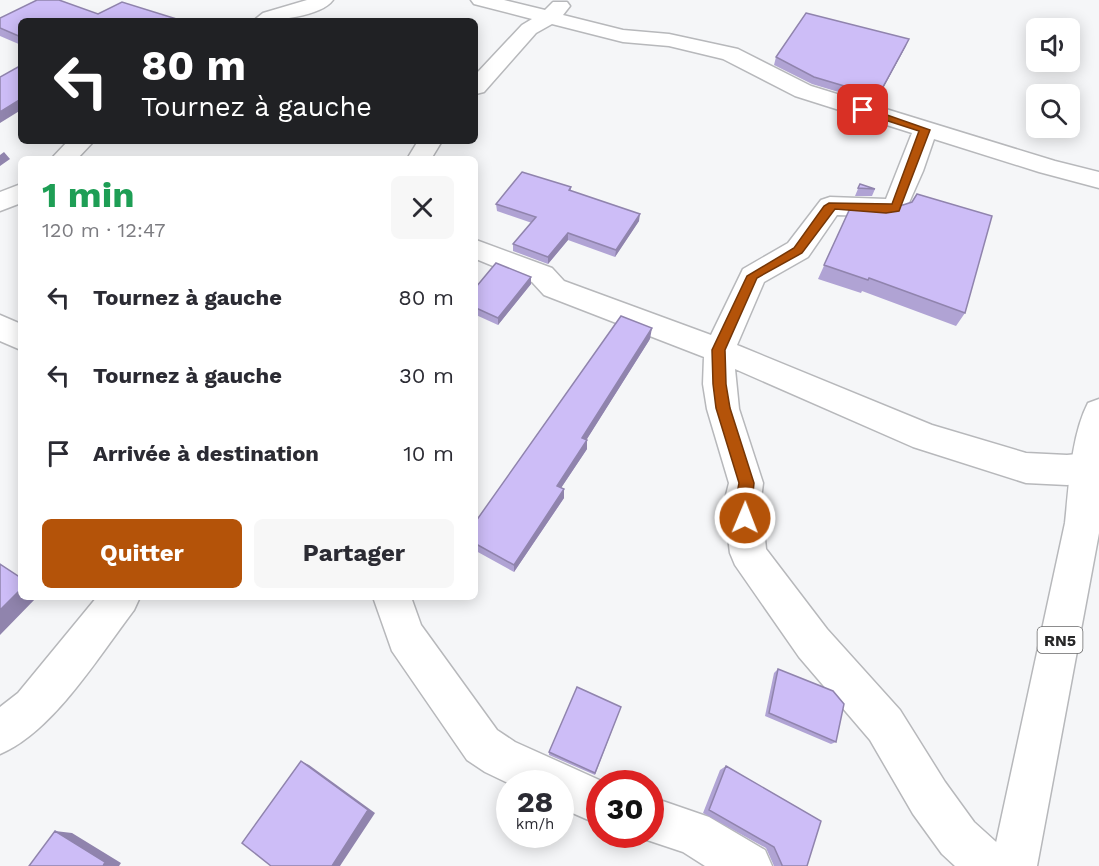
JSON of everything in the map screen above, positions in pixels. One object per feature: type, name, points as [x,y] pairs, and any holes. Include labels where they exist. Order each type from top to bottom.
[{"type":"main road","points":[[268,18],[323,0]]},
{"type":"main road","points":[[481,0],[558,8],[623,36],[669,40],[730,54],[803,91],[1048,167],[1099,180]]},
{"type":"main road","points":[[478,85],[529,29],[558,8]]},
{"type":"main road","points":[[925,130],[895,208],[833,205],[828,208],[798,250],[753,276],[719,350],[719,384],[723,408],[746,483],[743,499],[746,537],[748,553],[754,564],[813,642],[885,724],[929,798],[958,838],[989,866]]},
{"type":"main road","points":[[66,156],[78,144]]},
{"type":"main road","points":[[0,203],[18,194]]},
{"type":"main road","points":[[478,250],[542,275],[554,288],[719,350],[925,437],[1009,465],[1043,470],[1088,468]]},
{"type":"main road","name":"RN5","points":[[1014,866],[1091,532],[1088,468],[1099,412]]},
{"type":"main road","points":[[0,733],[33,708],[119,600]]},
{"type":"main road","points":[[393,600],[406,637],[482,745],[500,757],[528,770]]},
{"type":"main road","points":[[664,824],[693,833],[749,866]]},
{"type":"building","points":[[37,0],[59,0],[98,14],[122,2],[173,18],[18,18],[18,36],[0,28],[0,18]]},
{"type":"building","points":[[806,13],[909,39],[878,96],[814,77],[776,57]]},
{"type":"building","points":[[18,67],[18,101],[0,112],[0,77]]},
{"type":"building","points":[[522,172],[571,187],[569,190],[640,214],[616,250],[568,233],[548,257],[513,244],[536,217],[496,204]]},
{"type":"building","points":[[860,184],[875,189],[858,188]]},
{"type":"building","points":[[917,194],[992,216],[965,313],[869,278],[868,280],[824,265],[852,204],[903,205],[912,202]]},
{"type":"building","points":[[496,263],[531,277],[498,318],[478,309],[478,285]]},
{"type":"building","points":[[621,316],[652,328],[582,438],[587,440],[557,486],[564,489],[514,565],[478,545],[478,518]]},
{"type":"building","points":[[0,564],[18,576],[18,592],[0,610]]},
{"type":"building","points":[[778,669],[833,691],[844,704],[836,742],[769,713]]},
{"type":"building","points":[[577,687],[621,707],[596,770],[588,770],[549,752]]},
{"type":"building","points":[[301,761],[368,810],[332,866],[271,866],[242,843]]},
{"type":"building","points":[[726,766],[821,821],[807,866],[782,866],[774,847],[709,810]]},
{"type":"building","points":[[55,831],[105,862],[103,866],[29,866]]},
{"type":"route","points":[[745,518],[743,499],[746,483],[723,408],[719,384],[719,350],[753,276],[798,250],[828,208],[833,205],[886,209],[895,208],[900,201],[925,130],[863,110]]}]
